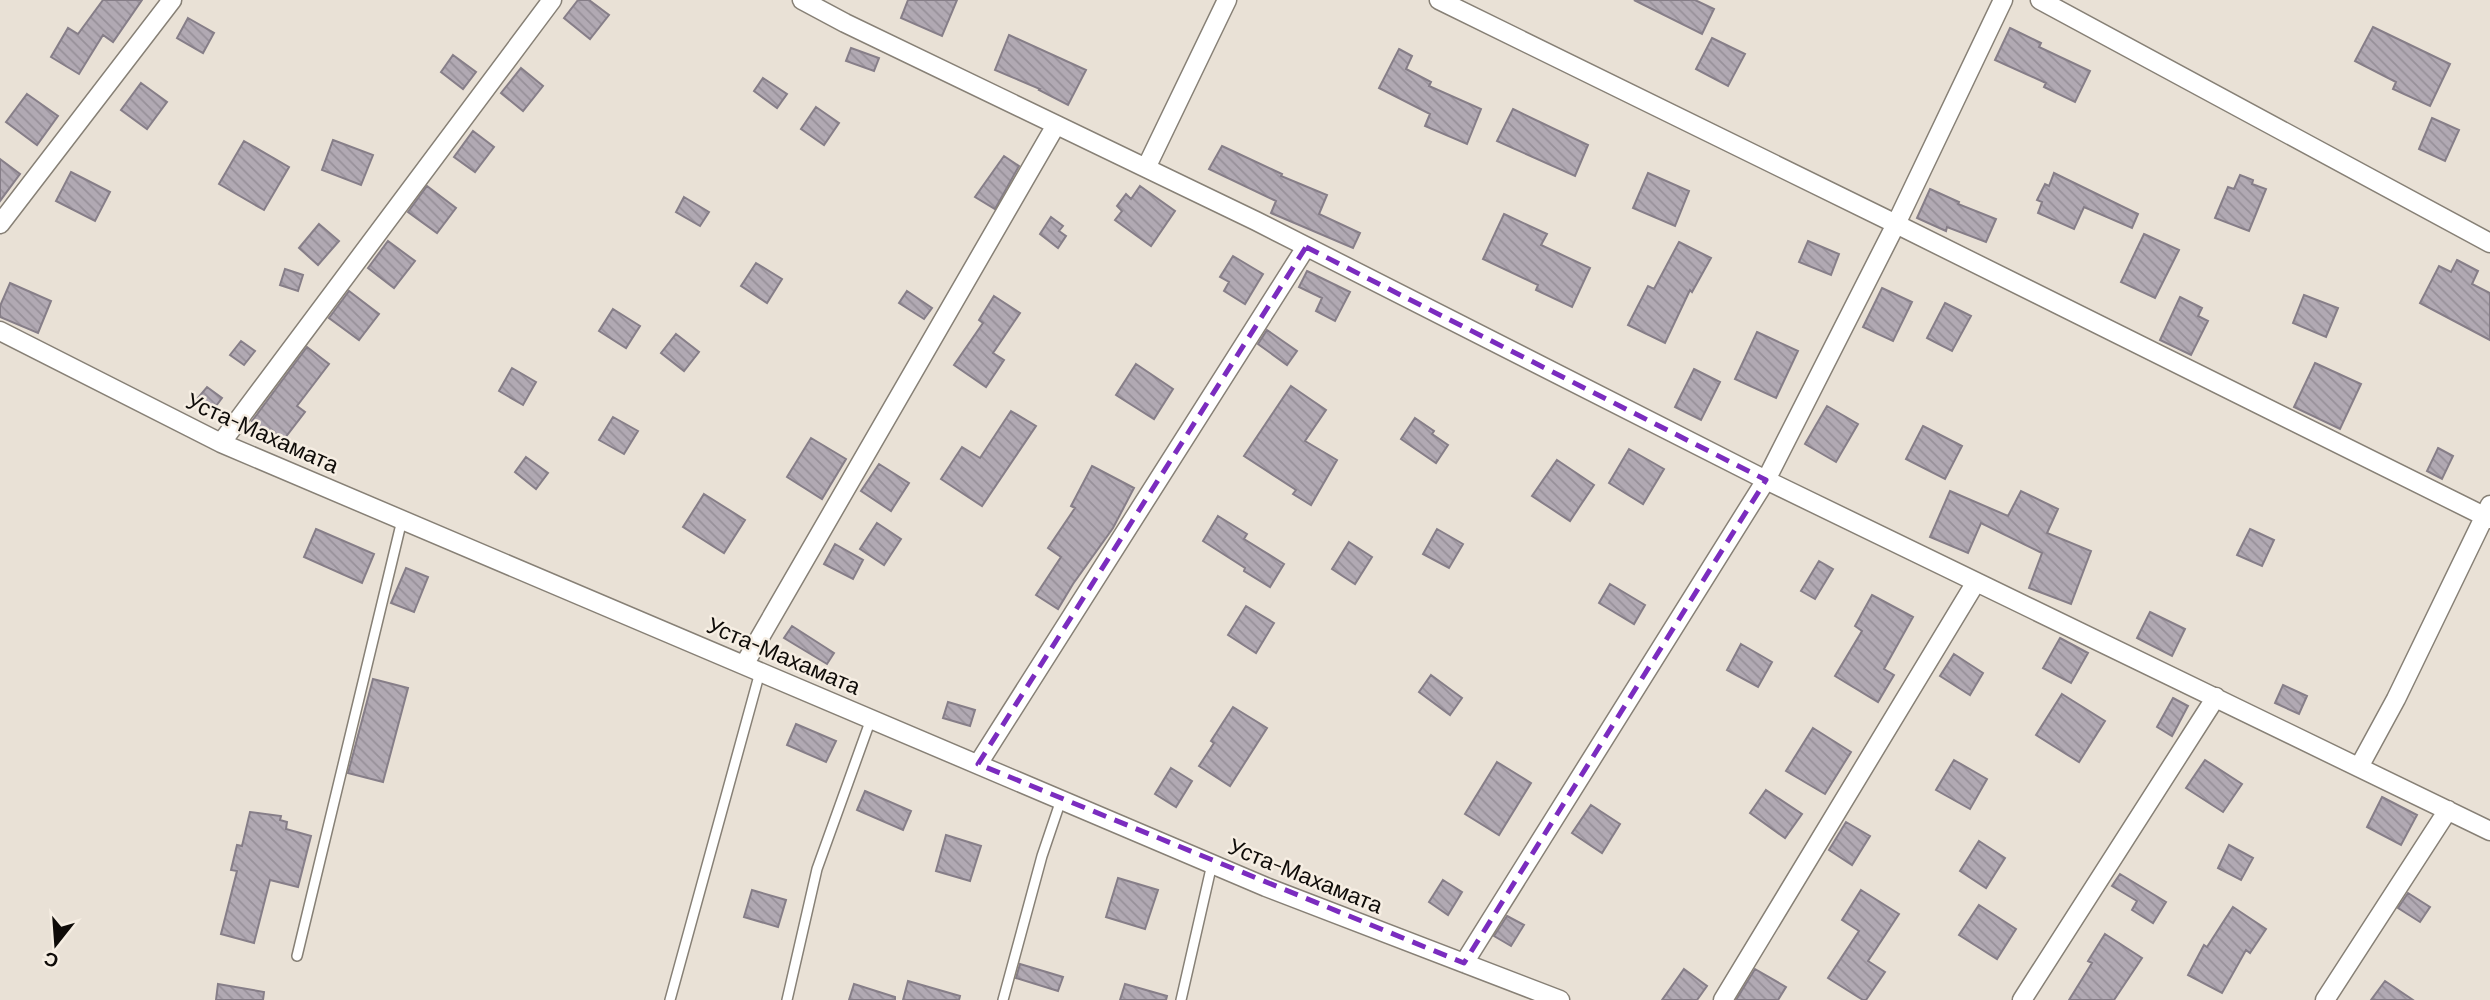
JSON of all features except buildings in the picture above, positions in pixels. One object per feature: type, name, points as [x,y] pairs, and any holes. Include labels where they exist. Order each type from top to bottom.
[{"type":"street","points":[[0,224],[172,0]]},
{"type":"street","points":[[221,443],[552,0]]},
{"type":"street","points":[[802,0],[1306,247],[1766,480],[2490,831]]},
{"type":"street","points":[[1146,168],[1227,0]]},
{"type":"street","points":[[1439,0],[2488,513],[2396,699],[2359,767]]},
{"type":"street","points":[[1464,963],[1766,480],[1896,223],[2003,0]]},
{"type":"street","points":[[2040,0],[2490,243]]},
{"type":"street","points":[[752,668],[1056,125]]},
{"type":"street","points":[[978,764],[1306,247]]},
{"type":"street","name":"Уста-Махамата","points":[[0,331],[221,443],[1212,864],[1560,1000]]},
{"type":"street","points":[[1723,1000],[1976,582]]},
{"type":"street","points":[[2022,1000],[2216,697]]},
{"type":"street","points":[[2325,1000],[2448,810]]},
{"type":"lane","points":[[297,956],[402,520]]},
{"type":"lane","points":[[670,1000],[752,668]]},
{"type":"lane","points":[[787,1000],[817,869],[871,719]]},
{"type":"lane","points":[[1003,1000],[1042,856],[1061,800]]},
{"type":"lane","points":[[1181,1000],[1212,864]]},
{"type":"highlighted area","points":[[1306,247],[1766,480],[1464,963],[978,764]]}]
